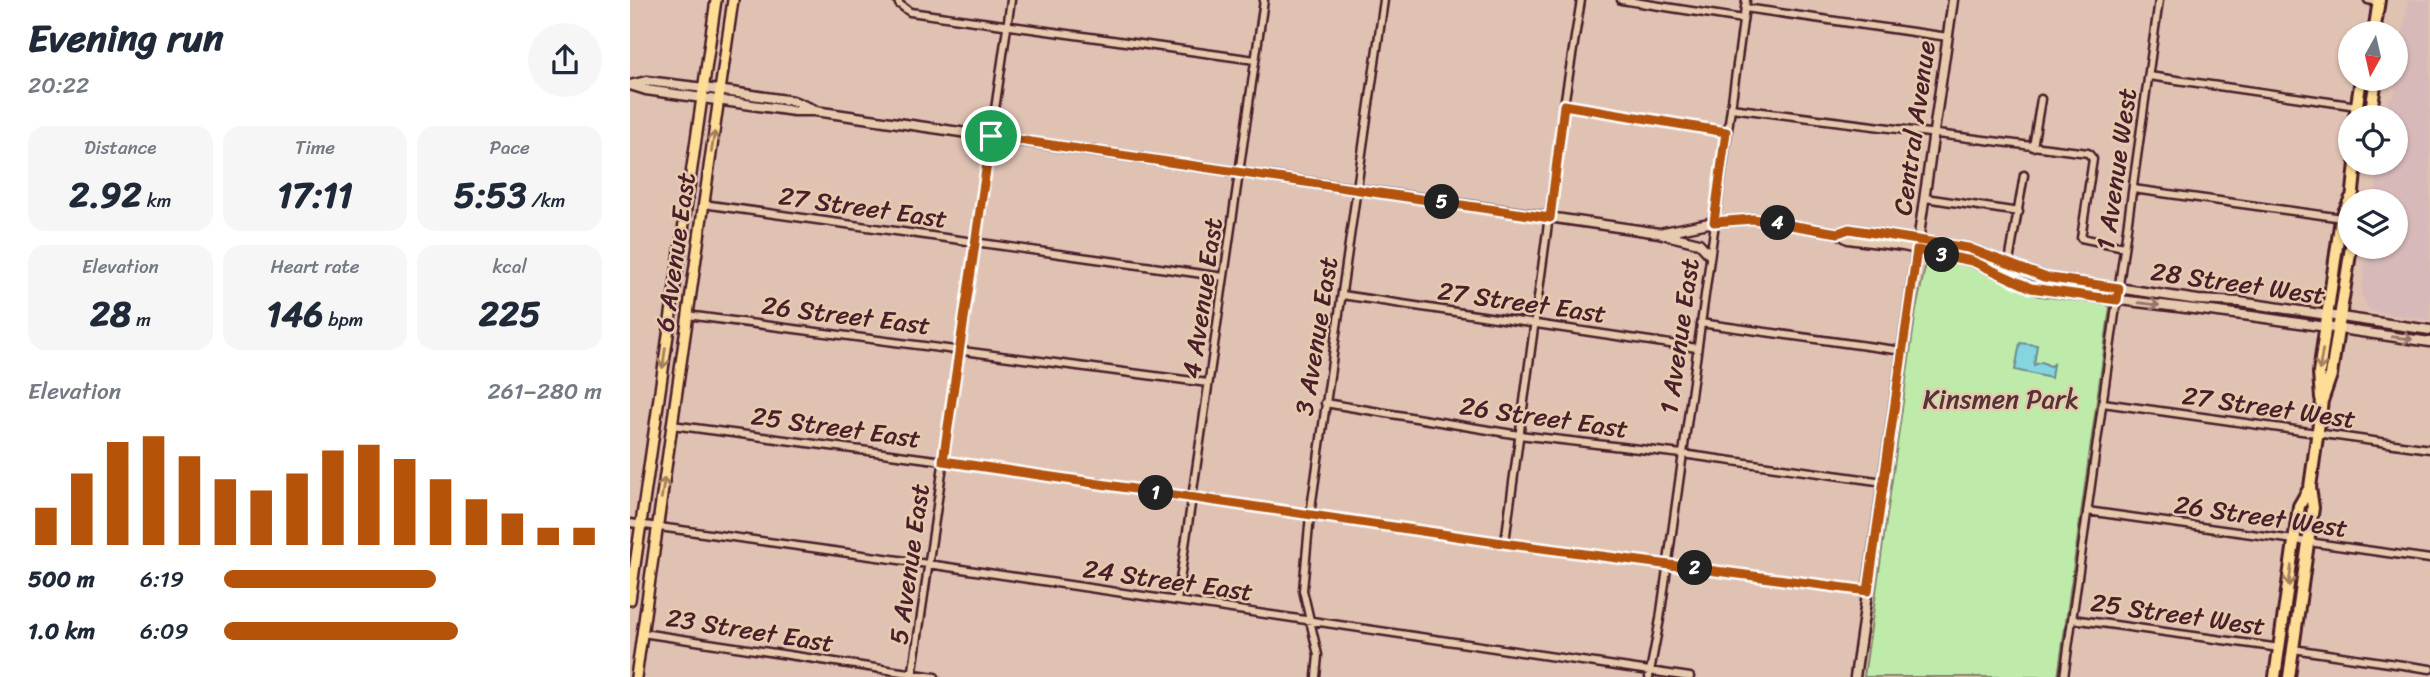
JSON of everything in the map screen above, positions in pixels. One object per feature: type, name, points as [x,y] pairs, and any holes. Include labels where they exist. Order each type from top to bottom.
[{"type":"highway","points":[[2374,21],[2375,1]]},
{"type":"highway","points":[[2322,401],[2319,373],[2339,259]]},
{"type":"highway","points":[[2289,677],[2313,508],[2309,487],[2322,401],[2331,375],[2349,259]]},
{"type":"highway","points":[[2275,677],[2299,506],[2309,487]]},
{"type":"main road","name":"6 Avenue East","points":[[630,600],[716,0]]},
{"type":"main road","name":"6 Avenue East","points":[[636,677],[733,0]]},
{"type":"street","name":"5 Avenue East","points":[[912,675],[1011,0]]},
{"type":"street","name":"4 Avenue East","points":[[1177,601],[1264,0]]},
{"type":"street","name":"3 Avenue East","points":[[1316,677],[1318,655],[1303,590],[1310,515],[1384,0]]},
{"type":"street","points":[[1505,542],[1564,105],[1581,0]]},
{"type":"street","points":[[1621,0],[1743,19]]},
{"type":"street","name":"1 Avenue East","points":[[1649,674],[1660,619],[1746,0]]},
{"type":"street","name":"Central Avenue","points":[[1855,677],[1953,0]]},
{"type":"street","name":"1 Avenue West","points":[[2064,677],[2159,0]]},
{"type":"street","points":[[898,2],[910,12],[1255,60]]},
{"type":"street","points":[[1745,8],[1948,37]]},
{"type":"street","points":[[2149,76],[2338,109]]},
{"type":"street","points":[[630,85],[647,81],[704,88],[720,95],[794,111],[815,111],[1659,233],[1699,243],[1709,254]]},
{"type":"street","points":[[630,85],[646,90],[703,98],[720,95]]},
{"type":"street","points":[[2033,147],[2041,99]]},
{"type":"street","points":[[1564,105],[1726,132]]},
{"type":"street","points":[[1731,108],[2088,153],[2093,159],[2081,237],[2124,247]]},
{"type":"street","points":[[2009,262],[2024,175]]},
{"type":"street","points":[[2133,190],[2338,218]]},
{"type":"street","points":[[1925,198],[2019,212]]},
{"type":"street","name":"27 Street East","points":[[703,204],[1224,277]]},
{"type":"street","points":[[1659,233],[1714,222],[1753,219],[1838,233]]},
{"type":"street","name":"28 Street West","points":[[1838,233],[1849,229],[1968,248],[2044,277],[2198,300],[2239,302],[2327,322]]},
{"type":"street","name":"28 Street West","points":[[1838,233],[1847,239],[1972,261],[2031,288],[2117,300],[2430,330]]},
{"type":"street","name":"27 Street East","points":[[1342,295],[1697,348]]},
{"type":"street","name":"26 Street East","points":[[687,314],[1208,383]]},
{"type":"street","points":[[1700,323],[1903,351]]},
{"type":"street","name":"28 Street West","points":[[2339,323],[2430,342]]},
{"type":"street","name":"27 Street West","points":[[2103,402],[2430,449]]},
{"type":"street","name":"26 Street East","points":[[1325,403],[1519,435],[1884,482]]},
{"type":"street","name":"25 Street East","points":[[672,425],[1868,591]]},
{"type":"street","name":"26 Street West","points":[[2087,511],[2430,559]]},
{"type":"street","name":"24 Street East","points":[[630,523],[928,564],[1649,674],[1690,677]]},
{"type":"street","name":"25 Street West","points":[[2071,619],[2280,648]]},
{"type":"street","name":"23 Street East","points":[[642,633],[936,677]]},
{"type":"street","name":"25 Street West","points":[[2292,649],[2430,669]]},
{"type":"shaded area","points":[[2408,0],[2430,0],[2430,320],[2370,311],[2361,295],[2366,259],[2408,259],[2408,189],[2376,189],[2377,175],[2408,175],[2408,105],[2387,105],[2388,99],[2394,97],[2395,91],[2408,91],[2408,21],[2405,21]]},
{"type":"green space","name":"Kinsmen Park","points":[[1935,258],[1977,267],[2035,293],[2106,304],[2110,307],[2058,677],[1864,677],[1916,310],[1925,267]]},
{"type":"water","points":[[2020,343],[2037,345],[2034,365],[2042,362],[2050,366],[2053,364],[2051,378],[2015,370]]},
{"type":"route","points":[[1564,105],[1726,132],[1714,222],[1753,219],[1838,233],[1849,229],[1919,240],[1968,248],[2044,277],[2119,288],[2117,300],[2039,290],[1982,264],[1917,250],[1868,591],[1510,544],[943,461],[991,136],[1550,218],[1564,105]]}]
